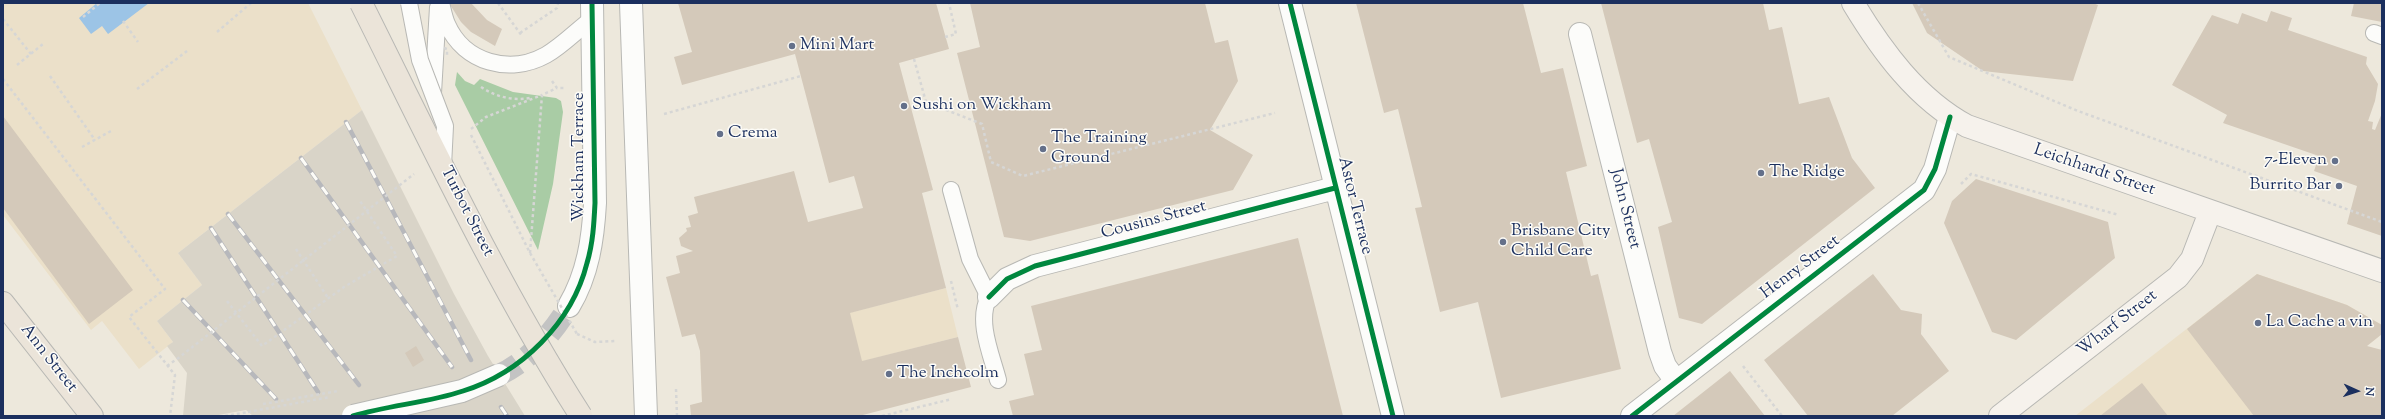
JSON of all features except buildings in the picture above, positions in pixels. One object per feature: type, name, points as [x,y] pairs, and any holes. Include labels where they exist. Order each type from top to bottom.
[{"type":"main road","name":"Turbot Street","points":[[361,3],[521,319],[581,416]]},
{"type":"main road","name":"Leichhardt Street","points":[[1852,3],[1871,32],[1900,70],[1928,100],[1950,117],[1974,129],[2382,271]]},
{"type":"main road","name":"Wharf Street","points":[[2000,416],[2178,277],[2192,259],[2210,212]]},
{"type":"main road","name":"Ann Street","points":[[3,303],[92,416]]},
{"type":"street","points":[[631,3],[646,416]]},
{"type":"street","name":"Astor Terrace","points":[[1290,3],[1393,416]]},
{"type":"street","name":"Wickham Terrace","points":[[569,306],[587,264],[594,234],[595,203],[592,11]]},
{"type":"street","name":"John Street","points":[[1580,34],[1660,352],[1665,366],[1676,381]]},
{"type":"street","name":"Henry Street","points":[[1632,416],[1924,190],[1935,169],[1950,117]]},
{"type":"street","name":"Cousins Street","points":[[989,297],[1007,279],[1035,266],[1335,188]]},
{"type":"street","points":[[353,416],[462,392],[499,375]]},
{"type":"lane","points":[[409,3],[420,60],[445,126],[443,166]]},
{"type":"lane","points":[[433,93],[440,3]]},
{"type":"lane","points":[[440,3],[447,24],[455,38],[466,50],[480,59],[495,64],[514,66],[531,62],[547,54],[592,11]]},
{"type":"lane","points":[[951,190],[970,259],[989,297],[985,305],[984,320],[998,380]]},
{"type":"path","points":[[83,18],[100,3]]},
{"type":"path","points":[[217,32],[237,13],[251,3]]},
{"type":"path","points":[[498,3],[520,33],[557,8],[558,3]]},
{"type":"path","points":[[945,37],[956,34],[948,3]]},
{"type":"path","points":[[1918,3],[1949,57],[2078,111],[2382,222]]},
{"type":"path","points":[[3,18],[31,54]]},
{"type":"path","points":[[123,21],[138,42]]},
{"type":"path","points":[[18,65],[43,44]]},
{"type":"path","points":[[436,44],[447,49],[448,62]]},
{"type":"path","points":[[137,89],[186,51]]},
{"type":"path","points":[[914,59],[926,102],[982,124],[991,162],[1023,176],[1275,113]]},
{"type":"path","points":[[50,76],[95,140]]},
{"type":"path","points":[[660,115],[800,76]]},
{"type":"path","points":[[3,79],[165,289],[129,317],[174,375],[170,416]]},
{"type":"path","points":[[476,83],[500,97],[514,99],[542,95]]},
{"type":"path","points":[[557,88],[486,117],[469,130],[530,253],[577,334],[586,340],[595,342],[643,340]]},
{"type":"path","points":[[530,253],[542,95]]},
{"type":"path","points":[[82,147],[111,132]]},
{"type":"path","points":[[167,366],[416,172]]},
{"type":"path","points":[[1971,174],[2119,215]]},
{"type":"path","points":[[227,301],[262,346],[328,298],[397,256],[360,201]]},
{"type":"path","points":[[296,249],[328,298]]},
{"type":"path","points":[[950,279],[960,317]]},
{"type":"path","points":[[1738,360],[1782,416]]},
{"type":"path","points":[[882,416],[952,399]]},
{"type":"path","points":[[225,416],[248,412]]},
{"type":"shaded area","points":[[3,3],[308,3],[362,110],[178,253],[202,285],[157,321],[173,342],[139,369],[102,321],[91,330],[3,215]]},
{"type":"shaded area","points":[[362,110],[454,294],[488,356],[525,416],[253,416],[246,410],[213,416],[183,416],[187,373],[167,346],[173,342],[157,321],[202,285],[178,253]]},
{"type":"shaded area","points":[[2257,274],[2347,305],[2382,325],[2382,334],[2276,416],[2075,416]]},
{"type":"shaded area","points":[[946,288],[958,337],[702,402],[700,351]]},
{"type":"green space","points":[[457,72],[465,81],[474,85],[480,79],[513,92],[556,98],[561,101],[563,112],[553,184],[538,250],[455,85]]},
{"type":"water","points":[[97,3],[149,3],[108,34],[102,26],[91,34],[79,18]]},
{"type":"tunnel","points":[[499,375],[520,362],[539,346],[555,327],[569,306]]},
{"type":"railway","points":[[346,122],[471,360]]},
{"type":"railway","points":[[301,158],[452,367]]},
{"type":"railway","points":[[228,214],[359,385]]},
{"type":"railway","points":[[211,228],[318,392]]},
{"type":"railway","points":[[183,300],[276,399]]},
{"type":"railway","points":[[501,407],[507,416]]},
{"type":"cycle path","points":[[353,416],[449,395],[484,383],[505,372],[541,343],[569,306],[580,285],[589,256],[594,218],[592,3]]},
{"type":"cycle path","points":[[1290,3],[1393,416]]},
{"type":"cycle path","points":[[1632,416],[1924,190],[1935,169],[1950,117]]},
{"type":"cycle path","points":[[989,297],[1007,279],[1035,266],[1335,188]]},
{"type":"place","name":"Mini Mart","points":[[792,46]]},
{"type":"place","name":"Sushi on Wickham","points":[[904,106]]},
{"type":"place","name":"Crema","points":[[720,134]]},
{"type":"place","name":"The Training Ground","points":[[1043,149]]},
{"type":"place","name":"7-Eleven","points":[[2335,161]]},
{"type":"place","name":"The Ridge","points":[[1761,173]]},
{"type":"place","name":"Burrito Bar","points":[[2339,186]]},
{"type":"place","name":"Brisbane City Child Care","points":[[1503,242]]},
{"type":"place","name":"La Cache a vin","points":[[2258,323]]},
{"type":"place","name":"The Inchcolm","points":[[889,374]]}]
